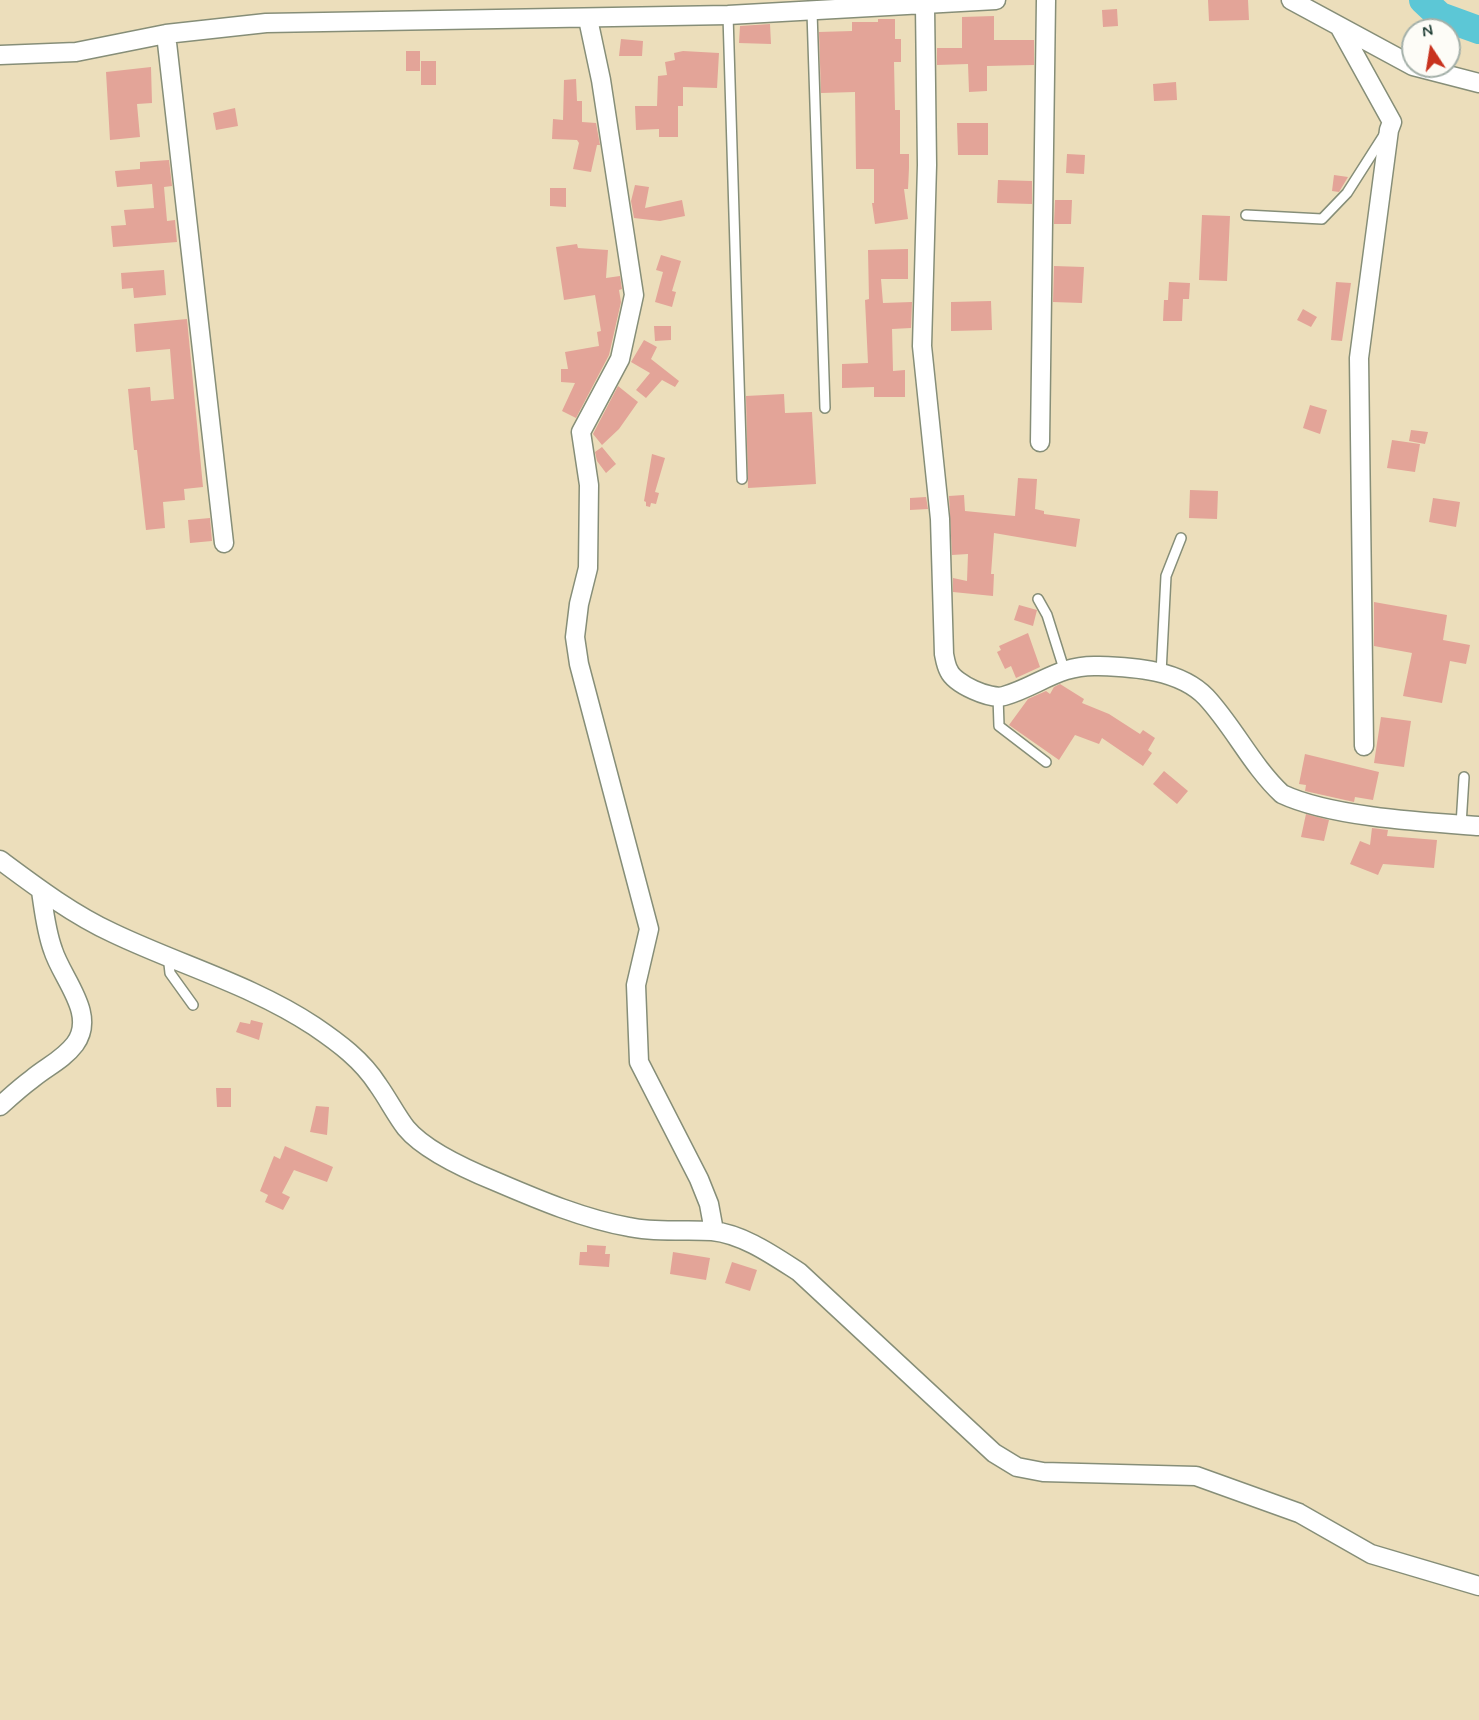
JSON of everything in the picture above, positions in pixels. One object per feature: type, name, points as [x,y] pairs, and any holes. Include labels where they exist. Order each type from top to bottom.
[{"type":"street","points":[[0,56],[76,52],[166,34],[266,23],[728,15],[925,6],[996,0]]},
{"type":"street","points":[[1040,442],[1045,0]]},
{"type":"street","points":[[1291,0],[1401,60]]},
{"type":"street","points":[[925,6],[927,165],[922,346],[940,519],[944,654],[949,673],[974,690],[998,696],[1064,669],[1097,665],[1161,673],[1185,682],[1205,696],[1282,794],[1298,802],[1352,812],[1479,826]]},
{"type":"street","points":[[588,19],[601,80],[634,295],[620,359],[581,432],[589,485],[588,567],[579,604],[575,637],[579,664],[649,929],[636,985],[639,1062],[702,1187],[709,1204],[714,1231]]},
{"type":"street","points":[[1340,28],[1392,122],[1389,130],[1359,358],[1364,746]]},
{"type":"street","points":[[166,34],[224,543]]},
{"type":"street","points":[[1460,78],[1479,83]]},
{"type":"street","points":[[0,860],[41,891],[112,933],[267,999],[347,1048],[377,1083],[407,1129],[427,1146],[495,1181],[558,1206],[628,1227],[671,1232],[714,1231],[749,1243],[799,1272],[994,1453],[1017,1467],[1043,1472],[1196,1476],[1299,1513],[1371,1554],[1479,1586]]},
{"type":"street","points":[[0,1106],[33,1077],[55,1064],[75,1045],[81,1032],[82,1016],[78,1004],[53,953],[41,891]]},
{"type":"lane","points":[[812,12],[825,408]]},
{"type":"lane","points":[[728,15],[742,479]]},
{"type":"lane","points":[[1246,215],[1322,219],[1347,193],[1392,122]]},
{"type":"lane","points":[[1161,673],[1166,576],[1181,538]]},
{"type":"lane","points":[[1038,599],[1047,615],[1064,669]]},
{"type":"lane","points":[[998,696],[999,726],[1004,733],[1046,762]]},
{"type":"lane","points":[[1461,825],[1464,777]]},
{"type":"lane","points":[[168,955],[170,973],[193,1005]]},
{"type":"building","points":[[1208,0],[1248,0],[1249,20],[1209,21]]},
{"type":"building","points":[[1117,9],[1118,26],[1103,27],[1102,10]]},
{"type":"building","points":[[994,16],[994,40],[1034,40],[1034,65],[987,66],[987,91],[969,92],[968,64],[937,65],[937,48],[962,48],[962,17]]},
{"type":"building","points":[[878,19],[895,19],[895,39],[901,39],[901,62],[894,62],[895,110],[900,110],[900,154],[909,154],[909,168],[908,189],[904,189],[908,219],[875,224],[872,203],[874,203],[874,169],[856,169],[855,92],[821,93],[819,32],[852,31],[852,22],[878,22]]},
{"type":"building","points":[[770,24],[771,44],[739,43],[740,26]]},
{"type":"building","points":[[621,39],[643,41],[642,56],[619,56]]},
{"type":"building","points":[[406,51],[420,51],[420,71],[406,71]]},
{"type":"building","points":[[683,51],[719,53],[717,88],[683,87],[683,106],[678,106],[678,137],[659,137],[659,129],[636,130],[635,106],[657,106],[658,76],[667,75],[665,62],[675,60],[674,53]]},
{"type":"building","points":[[421,61],[436,61],[436,85],[421,85]]},
{"type":"building","points":[[151,67],[152,103],[137,104],[140,137],[110,140],[106,72]]},
{"type":"building","points":[[576,79],[577,101],[582,101],[582,122],[596,123],[600,145],[597,145],[591,172],[573,169],[579,143],[577,140],[552,139],[553,119],[563,120],[564,80]]},
{"type":"building","points":[[1176,82],[1177,100],[1154,101],[1153,84]]},
{"type":"building","points":[[235,108],[238,126],[216,130],[213,113]]},
{"type":"building","points":[[957,123],[988,123],[988,155],[958,155]]},
{"type":"building","points":[[1067,154],[1085,155],[1084,174],[1066,173]]},
{"type":"building","points":[[169,160],[172,186],[164,187],[167,221],[175,220],[177,242],[113,247],[111,226],[126,225],[124,210],[154,208],[152,184],[117,187],[115,171],[140,169],[140,162]]},
{"type":"building","points":[[1334,175],[1348,177],[1339,192],[1332,191]]},
{"type":"building","points":[[998,180],[1032,181],[1032,204],[997,203]]},
{"type":"building","points":[[635,185],[649,187],[645,208],[682,200],[685,216],[660,221],[634,218],[631,201]]},
{"type":"building","points":[[550,188],[566,188],[566,207],[550,206]]},
{"type":"building","points":[[1055,200],[1072,200],[1071,224],[1054,224]]},
{"type":"building","points":[[1202,215],[1230,216],[1227,281],[1199,280]]},
{"type":"building","points":[[577,244],[578,248],[608,250],[606,278],[620,276],[622,289],[619,290],[621,302],[609,355],[576,418],[562,411],[575,383],[561,382],[561,369],[568,369],[565,352],[599,346],[597,332],[601,331],[595,295],[564,300],[556,247]]},
{"type":"building","points":[[908,249],[908,279],[881,279],[883,303],[912,302],[911,328],[892,329],[893,371],[905,370],[905,397],[874,397],[874,387],[842,388],[842,364],[868,363],[865,300],[869,299],[868,250]]},
{"type":"building","points":[[661,255],[681,261],[672,291],[676,292],[672,307],[655,302],[663,272],[656,270]]},
{"type":"building","points":[[1054,266],[1084,267],[1082,303],[1053,302]]},
{"type":"building","points":[[164,270],[166,295],[134,298],[133,288],[122,289],[121,273]]},
{"type":"building","points":[[1169,282],[1190,283],[1189,299],[1183,299],[1182,321],[1163,321],[1164,300],[1168,300]]},
{"type":"building","points":[[1336,282],[1351,283],[1342,341],[1331,340]]},
{"type":"building","points":[[991,301],[992,330],[951,331],[951,302]]},
{"type":"building","points":[[1303,309],[1317,317],[1311,327],[1297,320]]},
{"type":"building","points":[[187,319],[203,487],[184,489],[185,500],[163,502],[165,528],[146,530],[128,389],[150,387],[151,401],[174,399],[170,349],[136,352],[134,324]]},
{"type":"building","points":[[654,326],[671,326],[671,340],[655,341]]},
{"type":"building","points":[[644,340],[657,347],[651,359],[679,381],[675,387],[662,380],[646,398],[636,390],[650,373],[631,362]]},
{"type":"building","points":[[618,386],[638,402],[619,429],[602,445],[593,434]]},
{"type":"building","points":[[784,394],[785,413],[812,412],[816,484],[748,488],[746,396]]},
{"type":"building","points":[[1310,405],[1327,410],[1320,434],[1303,428]]},
{"type":"building","points":[[1411,430],[1428,432],[1425,444],[1409,441]]},
{"type":"building","points":[[1392,440],[1420,444],[1415,472],[1387,468]]},
{"type":"building","points":[[602,447],[616,464],[606,473],[597,461],[595,452]]},
{"type":"building","points":[[652,454],[665,458],[655,492],[659,493],[656,504],[651,503],[650,507],[646,506],[644,501]]},
{"type":"building","points":[[1018,478],[1037,479],[1035,509],[1044,511],[1044,514],[1080,519],[1076,547],[994,533],[991,574],[994,574],[993,596],[953,592],[953,578],[967,581],[968,554],[952,555],[949,496],[964,495],[965,511],[1015,516]]},
{"type":"building","points":[[1190,490],[1218,491],[1217,519],[1189,518]]},
{"type":"building","points":[[926,497],[928,509],[910,510],[910,498]]},
{"type":"building","points":[[1433,498],[1460,502],[1456,527],[1429,522]]},
{"type":"building","points":[[210,518],[212,541],[190,543],[188,520]]},
{"type":"building","points":[[1374,602],[1447,615],[1443,640],[1470,645],[1466,664],[1450,661],[1442,703],[1403,696],[1412,653],[1374,646]]},
{"type":"building","points":[[1019,605],[1037,610],[1033,626],[1014,620]]},
{"type":"building","points":[[1028,633],[1040,667],[1016,678],[1011,666],[1005,669],[997,652],[1001,650],[999,646]]},
{"type":"building","points":[[1060,684],[1084,699],[1082,703],[1109,714],[1140,734],[1143,730],[1155,738],[1148,750],[1152,753],[1143,766],[1102,738],[1099,744],[1075,735],[1059,760],[1009,725],[1028,699],[1046,691],[1050,694],[1054,687]]},
{"type":"building","points":[[1381,717],[1411,721],[1404,767],[1374,763]]},
{"type":"building","points":[[1305,754],[1379,772],[1373,800],[1355,797],[1354,802],[1305,791],[1306,785],[1299,784]]},
{"type":"building","points":[[1164,771],[1188,791],[1177,804],[1153,784]]},
{"type":"building","points":[[1306,814],[1329,820],[1324,841],[1301,837]]},
{"type":"building","points":[[1372,828],[1388,830],[1387,836],[1437,840],[1434,868],[1383,864],[1378,875],[1350,864],[1360,841],[1370,845]]},
{"type":"building","points":[[251,1020],[263,1023],[259,1040],[236,1032],[240,1022],[250,1024]]},
{"type":"building","points":[[216,1088],[231,1088],[231,1107],[217,1107]]},
{"type":"building","points":[[316,1106],[329,1107],[327,1135],[310,1132]]},
{"type":"building","points":[[285,1146],[333,1167],[327,1182],[294,1170],[282,1193],[290,1197],[283,1210],[265,1202],[268,1195],[260,1191],[274,1156],[280,1159]]},
{"type":"building","points":[[587,1245],[606,1246],[605,1254],[610,1254],[609,1267],[579,1265],[580,1252],[587,1252]]},
{"type":"building","points":[[673,1252],[710,1258],[706,1280],[670,1274]]},
{"type":"building","points":[[732,1262],[757,1270],[750,1291],[725,1283]]},
{"type":"waterway","points":[[1423,0],[1440,16],[1479,30]]}]
